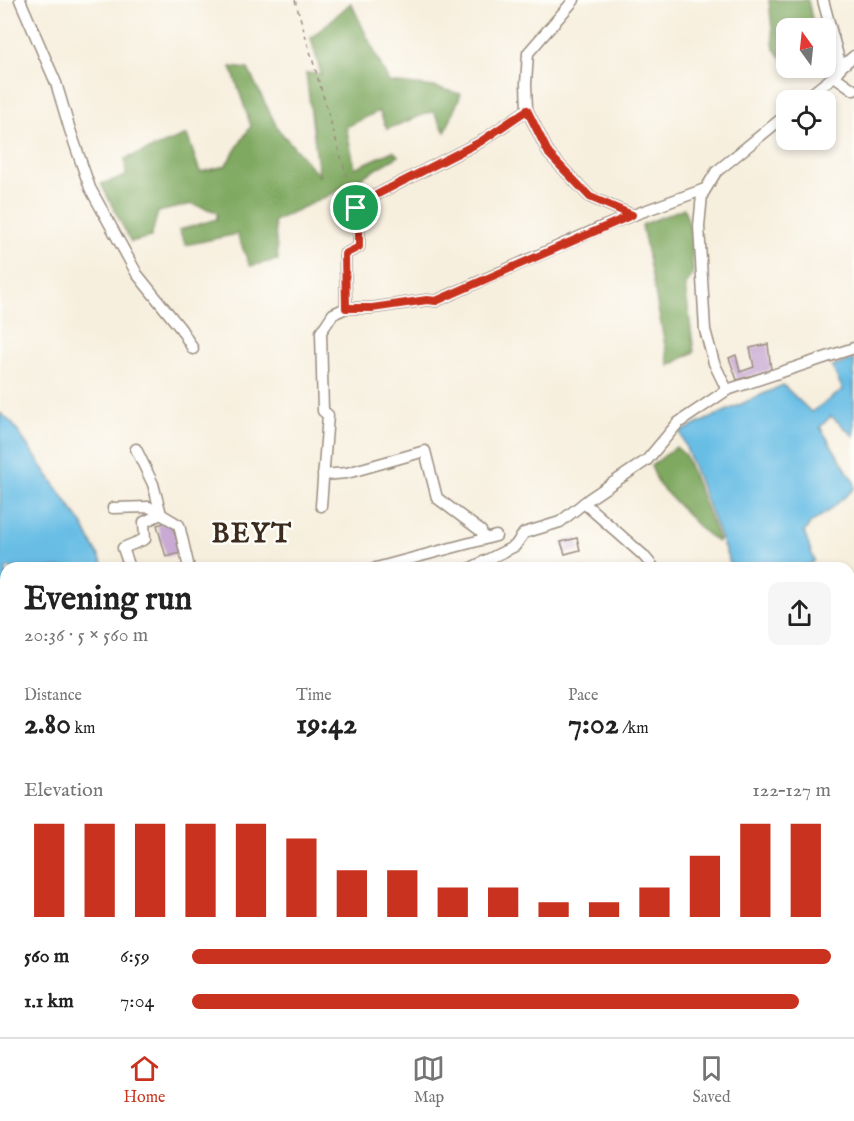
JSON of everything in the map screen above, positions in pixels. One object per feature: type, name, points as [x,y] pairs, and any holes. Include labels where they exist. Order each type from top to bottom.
[{"type":"street","points":[[20,0],[56,82],[90,188],[137,274],[181,329],[193,349]]},
{"type":"street","points":[[574,0],[528,52],[527,110],[549,154],[590,197],[632,215]]},
{"type":"street","points":[[823,0],[838,71],[854,90]]},
{"type":"street","points":[[816,90],[854,56]]},
{"type":"street","points":[[346,308],[345,254],[359,247],[356,208],[378,194],[480,142],[527,110]]},
{"type":"street","points":[[727,390],[714,363],[705,330],[699,226],[702,195],[716,172],[776,123]]},
{"type":"street","points":[[321,506],[328,415],[323,411],[321,332],[333,314],[346,308],[372,308],[427,300],[436,301],[632,215],[705,189]]},
{"type":"street","points":[[483,562],[515,546],[524,533],[560,522],[647,460],[678,423],[727,390],[854,348]]},
{"type":"street","points":[[136,449],[153,484],[161,514]]},
{"type":"street","points":[[323,475],[347,473],[425,451],[436,498],[480,531],[484,539]]},
{"type":"street","points":[[584,503],[649,562]]},
{"type":"street","points":[[113,508],[149,507],[179,525],[188,562]]},
{"type":"street","points":[[128,562],[123,548],[145,539],[144,522],[161,514]]},
{"type":"street","points":[[398,562],[496,536]]},
{"type":"path","points":[[295,0],[356,208]]},
{"type":"green space","points":[[769,0],[808,0],[812,18],[776,18],[776,51]]},
{"type":"green space","points":[[351,3],[389,82],[435,87],[461,94],[445,132],[433,111],[387,129],[379,111],[346,127],[355,168],[393,151],[399,156],[340,190],[274,221],[278,260],[250,266],[237,234],[186,245],[179,230],[217,219],[217,212],[192,204],[158,212],[151,237],[131,242],[101,184],[126,176],[125,159],[187,135],[200,172],[225,166],[251,126],[231,67],[248,69],[278,129],[319,176],[306,73],[321,74],[311,38]]},
{"type":"green space","points":[[684,208],[691,231],[693,274],[685,285],[694,352],[669,366],[642,225]]},
{"type":"green space","points":[[676,447],[685,455],[719,540],[717,542],[701,529],[659,485],[651,466]]},
{"type":"water","points":[[854,359],[854,436],[831,416],[820,427],[854,482],[854,489],[811,523],[804,532],[814,560],[812,562],[730,562],[680,432],[783,385],[811,412],[843,390],[832,367]]},
{"type":"water","points":[[0,413],[12,423],[82,524],[102,562],[0,562]]},
{"type":"building","points":[[768,344],[771,370],[737,380],[729,358],[736,355],[740,372],[754,367],[750,348]]},
{"type":"building","points":[[171,521],[180,553],[166,557],[157,525]]},
{"type":"building","points":[[577,538],[580,550],[565,554],[561,542]]},
{"type":"district","name":"BEYT","points":[[252,535]]},
{"type":"route","points":[[527,110],[549,154],[590,197],[632,215],[436,301],[427,300],[372,308],[346,308],[345,254],[359,247],[356,208],[378,194],[480,142],[527,110]]}]
